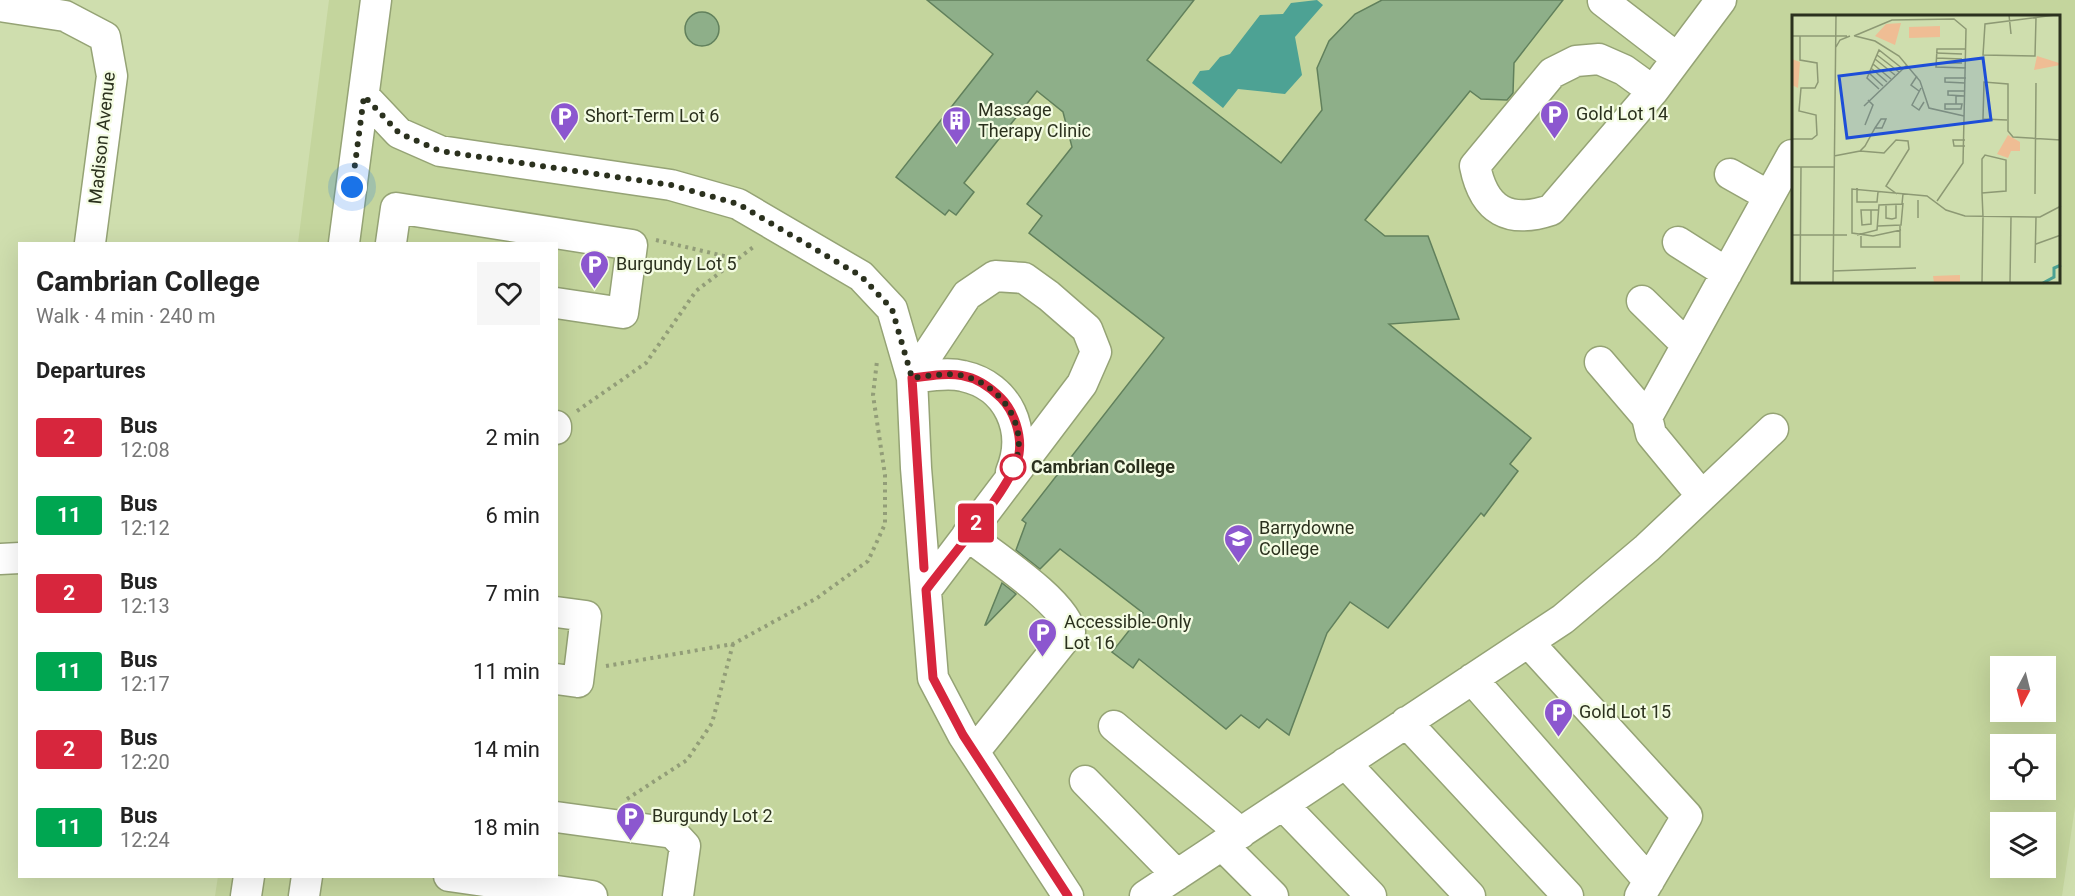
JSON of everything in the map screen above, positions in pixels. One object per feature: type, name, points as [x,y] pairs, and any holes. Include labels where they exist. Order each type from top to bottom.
[{"type":"street","points":[[344,242],[376,0]]},
{"type":"street","points":[[1603,1],[1677,58]]},
{"type":"street","points":[[1653,91],[1624,70],[1599,59],[1576,61],[1552,73],[1475,166],[1479,184],[1489,202],[1510,215],[1529,218],[1551,210],[1653,91],[1714,2]]},
{"type":"street","name":"Madison Avenue","points":[[0,6],[65,16],[105,37],[112,76],[90,242]]},
{"type":"street","points":[[364,96],[399,133],[440,151],[671,185],[738,204],[861,276],[892,309],[912,378],[933,678],[974,752],[1068,896]]},
{"type":"street","points":[[1647,417],[1792,155]]},
{"type":"street","points":[[1730,174],[1769,196]]},
{"type":"street","points":[[391,242],[396,208],[632,245],[623,313],[558,303]]},
{"type":"street","points":[[1678,242],[1727,273]]},
{"type":"street","points":[[912,378],[967,295],[995,276],[1024,278],[1087,329],[1096,352],[1082,384],[926,590]]},
{"type":"street","points":[[1642,301],[1687,345]]},
{"type":"street","points":[[1600,362],[1647,417],[1650,434],[1702,496]]},
{"type":"street","points":[[912,378],[962,375],[985,383],[1008,405],[1017,425],[1019,454],[1006,483]]},
{"type":"street","points":[[1085,781],[1163,888],[1231,839],[1528,642],[1580,604],[1647,548],[1773,429]]},
{"type":"street","points":[[967,536],[1050,600],[1069,621],[1070,632],[974,752]]},
{"type":"street","points":[[0,559],[18,558]]},
{"type":"street","points":[[558,612],[586,616],[568,674]]},
{"type":"street","points":[[1472,679],[1644,888],[1687,816],[1528,642]]},
{"type":"street","points":[[1407,722],[1568,896]]},
{"type":"street","points":[[1114,726],[1231,839],[1273,896]]},
{"type":"street","points":[[1345,764],[1470,896]]},
{"type":"street","points":[[1283,805],[1371,896]]},
{"type":"street","points":[[558,817],[673,832],[685,846],[678,896]]},
{"type":"street","points":[[246,896],[249,878]]},
{"type":"street","points":[[304,896],[307,878]]},
{"type":"street","points":[[463,878],[592,896]]},
{"type":"path","points":[[558,426],[646,363],[696,291],[778,228]]},
{"type":"path","points":[[632,245],[661,240],[738,259]]},
{"type":"path","points":[[568,674],[733,644],[817,598],[868,561],[885,524],[885,475],[873,395],[879,346],[896,324]]},
{"type":"path","points":[[617,825],[619,804],[687,760],[712,723],[733,644]]},
{"type":"shaded area","name":"Cambrian College","points":[[329,0],[2075,0],[2075,807],[2062,896],[215,896],[218,878],[558,878],[558,242],[298,242]]},
{"type":"water","points":[[1317,0],[1323,5],[1295,37],[1302,75],[1285,94],[1238,89],[1223,108],[1192,83],[1200,71],[1209,70],[1220,57],[1230,54],[1260,15],[1283,14],[1291,3]]},
{"type":"building","points":[[927,0],[1194,0],[1147,60],[1281,163],[1322,110],[1317,68],[1329,41],[1355,14],[1382,0],[1563,0],[1514,63],[1513,93],[1507,100],[1481,99],[1470,91],[1365,220],[1385,236],[1428,236],[1459,319],[1389,324],[1531,438],[1510,464],[1518,471],[1484,516],[1481,513],[1388,628],[1350,602],[1327,633],[1289,735],[1267,719],[1259,728],[1241,715],[1226,729],[1139,659],[1133,668],[1112,652],[1143,613],[1060,549],[1040,569],[1016,550],[1026,523],[1022,520],[1164,338],[1029,233],[1042,216],[1027,204],[1072,147],[1063,112],[1037,91],[964,183],[974,192],[956,215],[949,210],[945,215],[896,177],[993,54]]},
{"type":"building","points":[[702,12],[714,17],[719,29],[714,41],[702,46],[690,41],[685,29],[690,17]]},
{"type":"building","points":[[1002,583],[1016,594],[985,625]]},
{"type":"bus line","name":"2","points":[[924,568],[912,378],[962,375],[985,383],[1008,405],[1017,425],[1019,454],[1006,483],[926,590],[933,678],[963,735],[1068,896]]},
{"type":"place","name":"Gold Lot 14","points":[[1555,140]]},
{"type":"place","name":"Short-Term Lot 6","points":[[564,142]]},
{"type":"place","name":"Massage Therapy Clinic","points":[[957,146]]},
{"type":"place","name":"Burgundy Lot 5","points":[[595,290]]},
{"type":"place","name":"Cambrian College","points":[[1013,467]]},
{"type":"place","name":"Barrydowne College","points":[[1238,564]]},
{"type":"place","name":"Accessible-Only Lot 16","points":[[1043,658]]},
{"type":"place","name":"Gold Lot 15","points":[[1558,738]]},
{"type":"place","name":"Burgundy Lot 2","points":[[631,842]]},
{"type":"route","points":[[352,187],[364,96],[399,133],[440,151],[671,185],[738,204],[861,276],[892,309],[912,378],[962,375],[985,383],[1008,405],[1017,425],[1019,454],[1013,467]]}]
